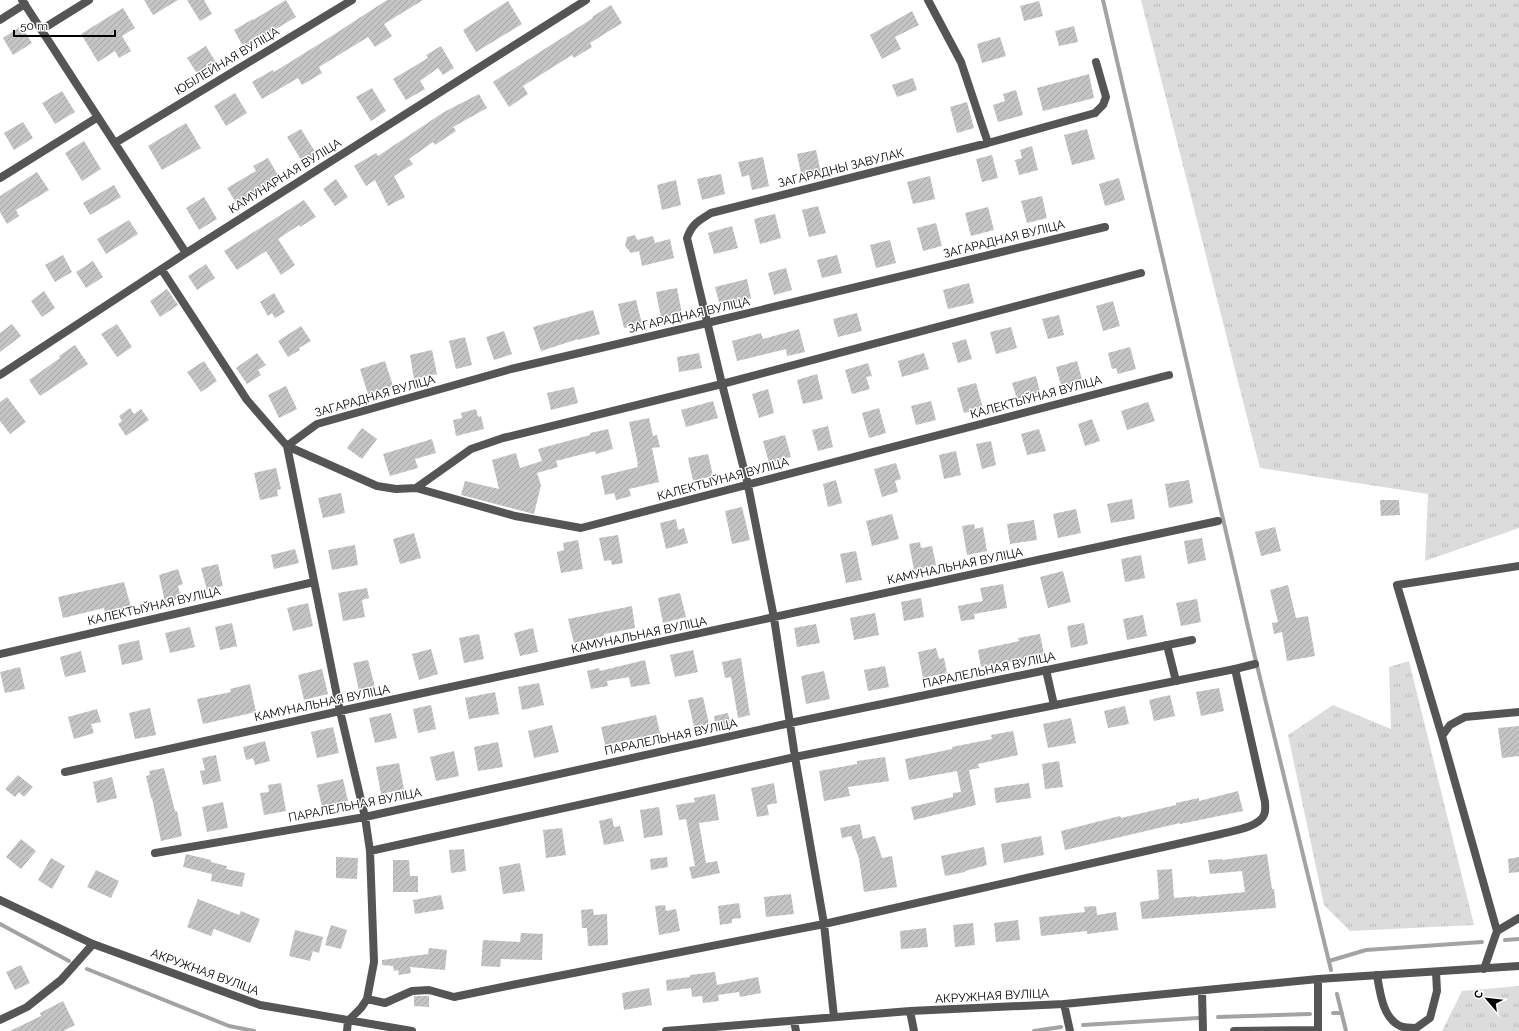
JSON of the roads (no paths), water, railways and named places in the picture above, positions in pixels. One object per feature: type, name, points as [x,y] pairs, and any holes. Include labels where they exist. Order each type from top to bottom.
[{"type":"street","points":[[41,30],[89,0]]},
{"type":"street","name":"ЮБІЛЕЙНАЯ ВУЛІЦА","points":[[114,143],[352,0]]},
{"type":"street","name":"КАМУНАРНАЯ ВУЛІЦА","points":[[0,375],[186,254],[586,0]]},
{"type":"street","points":[[928,0],[961,62],[988,143]]},
{"type":"street","points":[[0,20],[24,2],[186,254]]},
{"type":"street","name":"ЗАГАРАДНЫ ЗАВУЛАК","points":[[834,1017],[824,924],[795,757],[774,618],[748,485],[707,324],[687,238],[691,228],[698,221],[711,214],[988,143],[1095,112],[1103,105],[1106,97],[1096,62]]},
{"type":"street","points":[[0,178],[98,117]]},
{"type":"street","name":"ЗАГАРАДНАЯ ВУЛІЦА","points":[[286,446],[317,424],[511,369],[707,324],[1105,227]]},
{"type":"street","points":[[162,270],[247,400],[286,446],[340,711],[365,817],[370,851],[374,962],[367,999],[361,1008],[348,1021],[347,1031]]},
{"type":"street","points":[[416,488],[471,449],[503,438],[722,384],[1142,273]]},
{"type":"street","name":"КАЛЕКТЫЎНАЯ ВУЛІЦА","points":[[286,446],[378,486],[396,489],[416,488],[515,516],[581,528],[1169,375]]},
{"type":"street","name":"КАМУНАЛЬНАЯ ВУЛІЦА","points":[[65,772],[1218,521]]},
{"type":"street","points":[[1484,969],[1497,931],[1442,736],[1397,585],[1519,566]]},
{"type":"street","name":"КАЛЕКТЫЎНАЯ ВУЛІЦА","points":[[0,654],[314,582]]},
{"type":"street","name":"ПАРАЛЕЛЬНАЯ ВУЛІЦА","points":[[155,853],[365,817],[790,723],[1192,640]]},
{"type":"street","points":[[1167,645],[1176,681]]},
{"type":"street","points":[[370,851],[795,757],[1254,664]]},
{"type":"street","points":[[367,999],[385,1003],[412,991],[429,990],[454,997],[824,924],[1247,827],[1260,821],[1265,814],[1264,802],[1235,669]]},
{"type":"street","points":[[1046,670],[1054,705]]},
{"type":"street","points":[[1442,736],[1450,725],[1465,717],[1519,712]]},
{"type":"street","name":"АКРУЖНАЯ ВУЛІЦА","points":[[0,900],[93,944],[260,1005],[412,1031]]},
{"type":"street","points":[[1497,931],[1519,918]]},
{"type":"street","points":[[0,1020],[26,1006],[62,980],[93,944]]},
{"type":"street","name":"АКРУЖНАЯ ВУЛІЦА","points":[[666,1031],[910,1011],[1064,1004],[1318,979],[1519,966]]},
{"type":"street","points":[[1377,975],[1381,997],[1388,1016],[1401,1027],[1416,1028],[1430,1018],[1437,991],[1436,972]]},
{"type":"street","points":[[1234,1031],[1318,1030],[1318,979]]},
{"type":"street","points":[[1202,991],[1204,1031]]},
{"type":"street","points":[[1064,1004],[1070,1031]]},
{"type":"street","points":[[910,1011],[914,1031]]},
{"type":"street","points":[[794,1021],[796,1031]]},
{"type":"waterway","points":[[1103,0],[1254,653],[1331,970]]},
{"type":"waterway","points":[[0,924],[69,961]]},
{"type":"waterway","points":[[1505,940],[1519,939]]},
{"type":"waterway","points":[[1329,961],[1366,950],[1482,942]]},
{"type":"waterway","points":[[87,969],[229,1026],[254,1031]]},
{"type":"waterway","points":[[1337,994],[1346,1031]]},
{"type":"waterway","points":[[1333,1013],[1342,1013]]},
{"type":"waterway","points":[[1218,1017],[1310,1014]]},
{"type":"waterway","points":[[1083,1025],[1198,1018]]},
{"type":"waterway","points":[[1034,1031],[1061,1027]]}]
